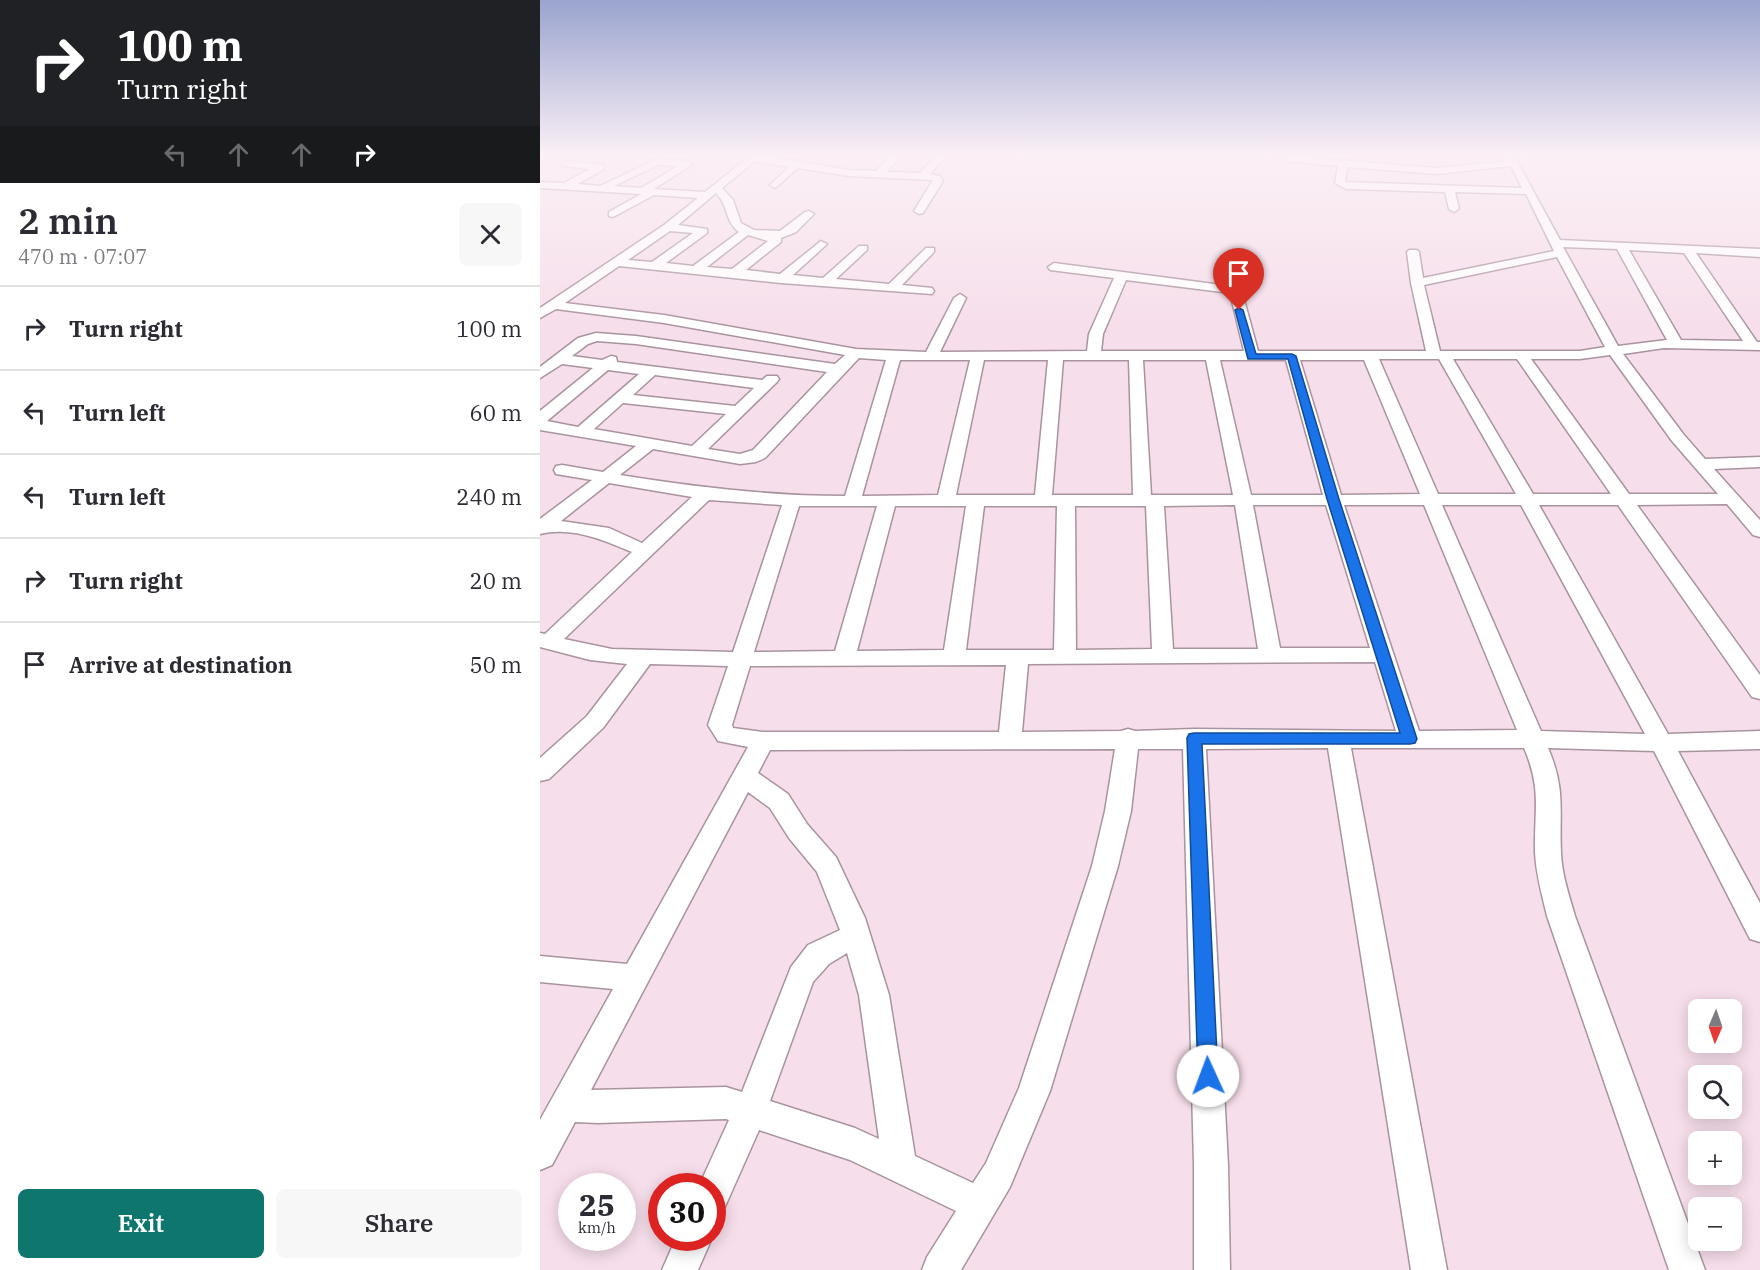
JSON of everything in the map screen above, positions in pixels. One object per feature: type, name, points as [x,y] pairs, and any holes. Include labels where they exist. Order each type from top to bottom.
[{"type":"street","points":[[540,314],[668,227],[684,213]]},
{"type":"street","points":[[733,213],[736,224],[744,233],[777,240],[734,274]]},
{"type":"street","points":[[1541,213],[1613,349],[1678,438],[1760,531]]},
{"type":"street","points":[[695,270],[744,233],[782,234],[809,214]]},
{"type":"street","points":[[654,266],[703,231],[668,227]]},
{"type":"street","points":[[781,279],[821,244]]},
{"type":"street","points":[[1621,246],[1676,344]]},
{"type":"street","points":[[1417,282],[1558,248],[1621,246],[1758,255]]},
{"type":"street","points":[[825,282],[862,248]]},
{"type":"street","points":[[1687,249],[1756,346]]},
{"type":"street","points":[[892,288],[930,250]]},
{"type":"street","points":[[1413,252],[1417,282],[1439,356],[1530,499],[1663,743],[1760,930]]},
{"type":"street","points":[[615,262],[928,291]]},
{"type":"street","points":[[1054,267],[1233,290],[1236,292],[1252,357]]},
{"type":"street","points":[[1093,356],[1096,334],[1122,275]]},
{"type":"street","points":[[540,296],[558,302],[754,336],[894,357],[1521,355],[1580,354],[1676,344],[1756,346]]},
{"type":"street","points":[[930,357],[960,298]]},
{"type":"street","points":[[540,419],[604,365],[664,320]]},
{"type":"street","points":[[732,353],[754,336]]},
{"type":"street","points":[[540,374],[590,338],[636,340],[838,369]]},
{"type":"street","points":[[540,425],[740,459],[754,457],[856,353]]},
{"type":"street","points":[[1521,355],[1760,691]]},
{"type":"street","points":[[946,501],[978,356]]},
{"type":"street","points":[[1043,500],[1056,356]]},
{"type":"street","points":[[1136,356],[1163,655]]},
{"type":"street","points":[[1212,356],[1243,500],[1270,655]]},
{"type":"street","points":[[1292,356],[1333,499],[1410,739]]},
{"type":"street","points":[[1370,356],[1433,499],[1545,768],[1549,792],[1548,852],[1551,879],[1561,916],[1687,1270]]},
{"type":"street","points":[[852,501],[894,357]]},
{"type":"street","points":[[558,359],[766,385]]},
{"type":"street","points":[[696,451],[791,363]]},
{"type":"street","points":[[581,432],[651,371]]},
{"type":"street","points":[[620,398],[739,411]]},
{"type":"street","points":[[542,526],[651,443]]},
{"type":"street","points":[[1701,464],[1760,462]]},
{"type":"street","points":[[562,470],[705,494],[792,501],[1731,499]]},
{"type":"street","points":[[544,641],[705,494]]},
{"type":"street","points":[[1065,656],[1066,500]]},
{"type":"street","points":[[792,501],[720,724],[726,735],[763,741],[1194,738],[1532,739],[1663,743],[1760,740]]},
{"type":"street","points":[[844,658],[887,501]]},
{"type":"street","points":[[954,657],[976,501]]},
{"type":"street","points":[[542,526],[602,532],[645,551]]},
{"type":"street","points":[[544,641],[590,653],[644,657],[742,659],[1383,655]]},
{"type":"street","points":[[1010,740],[1018,656]]},
{"type":"street","points":[[540,772],[595,722],[644,657]]},
{"type":"street","points":[[940,1270],[998,1174],[1034,1090],[1105,866],[1118,811],[1128,738]]},
{"type":"street","points":[[1194,738],[1212,1165],[1212,1270]]},
{"type":"street","points":[[1338,739],[1429,1270]]},
{"type":"street","points":[[540,1153],[763,741]]},
{"type":"street","points":[[744,776],[779,801],[798,831],[827,865],[857,937],[874,995],[900,1167]]},
{"type":"street","points":[[723,1173],[750,1112],[801,976],[811,960],[827,947],[857,937]]},
{"type":"street","points":[[540,969],[633,978]]},
{"type":"street","points":[[565,1105],[598,1107],[726,1103],[855,1145],[980,1204]]},
{"type":"street","points":[[680,1270],[688,1251]]},
{"type":"route","points":[[1208,1076],[1194,738],[1410,739],[1333,499],[1292,356],[1252,357],[1239,310]]}]
